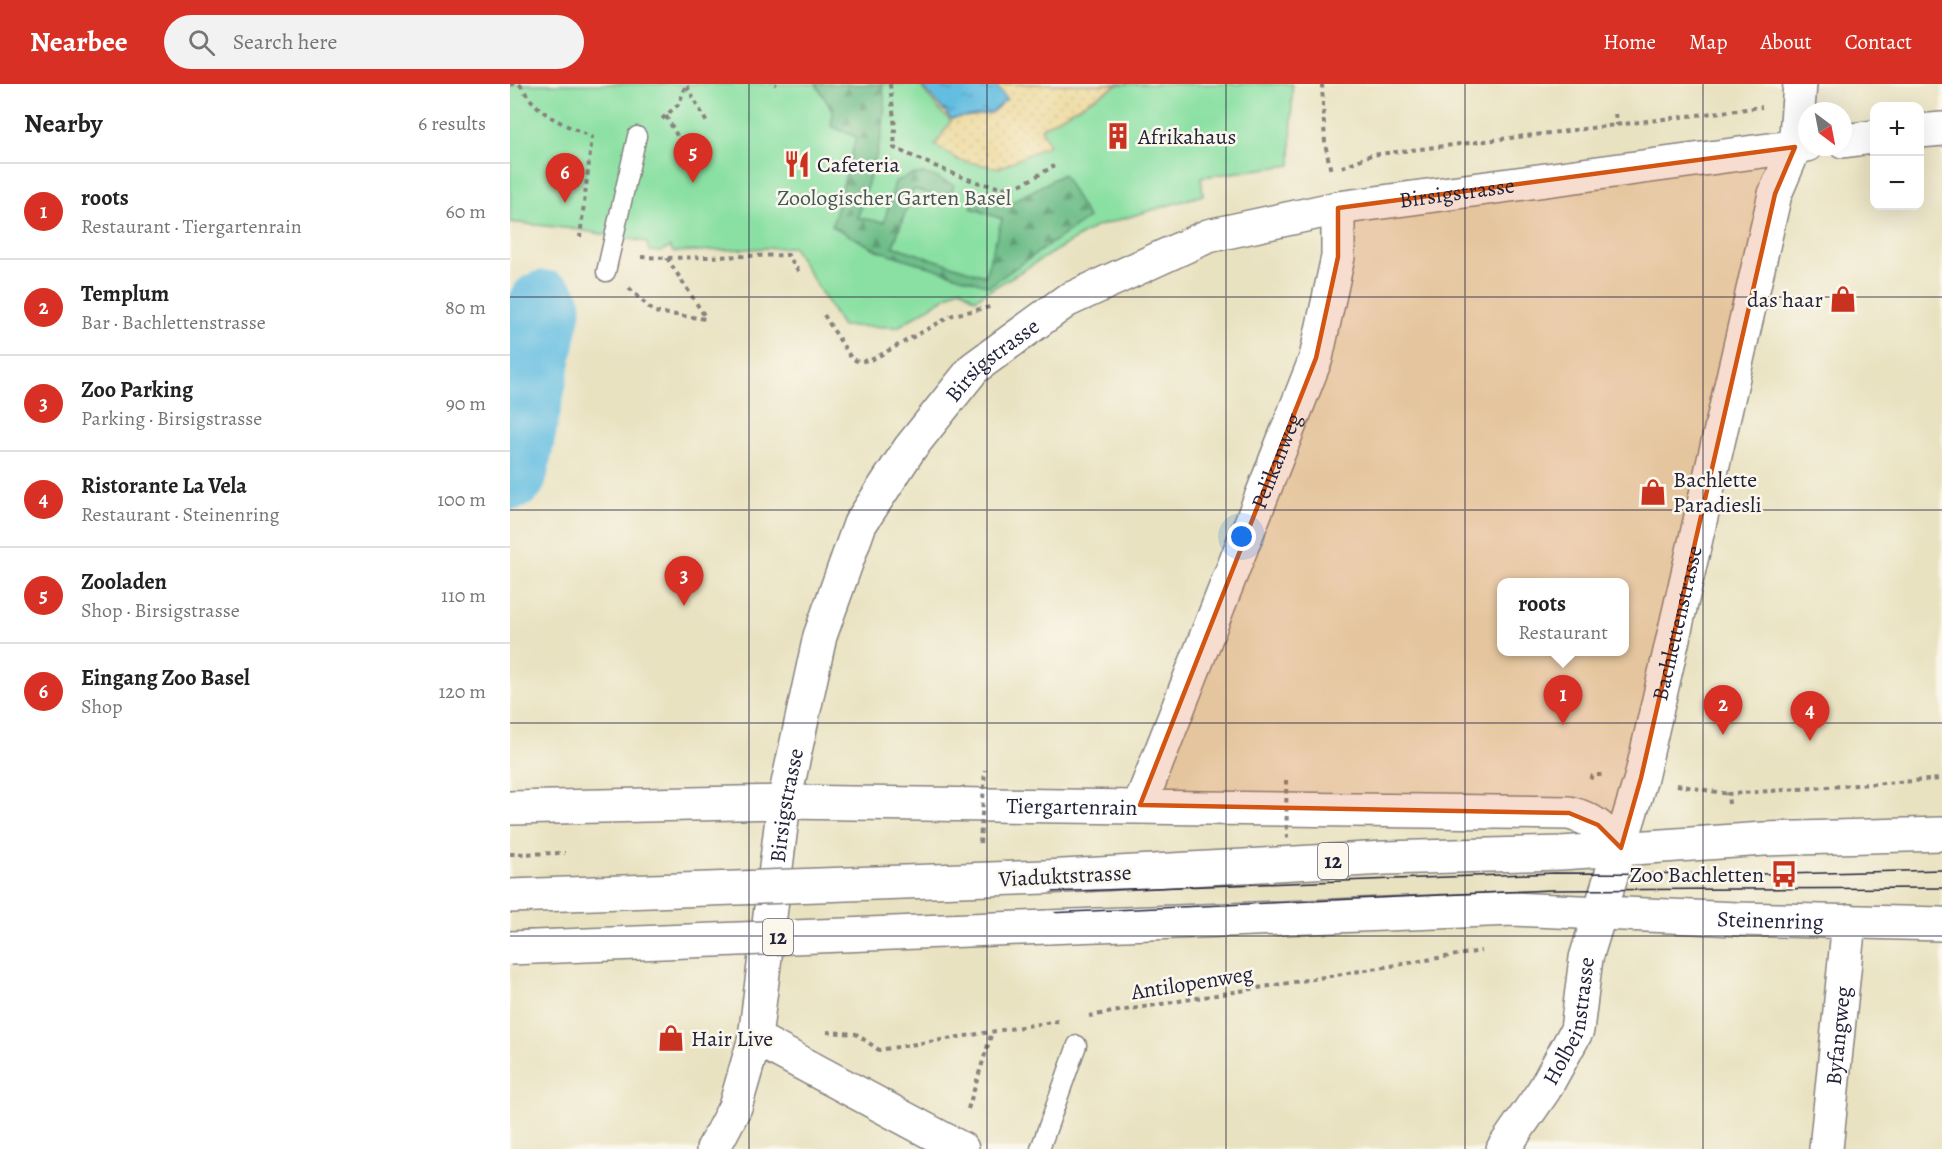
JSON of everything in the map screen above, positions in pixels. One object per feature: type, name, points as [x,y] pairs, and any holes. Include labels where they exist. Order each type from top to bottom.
[{"type":"street","points":[[1924,131],[1942,129]]},
{"type":"street","points":[[1852,140],[1870,138]]},
{"type":"street","name":"Birsigstrasse","points":[[712,1149],[735,1107],[755,1038],[784,802],[820,636],[860,524],[910,448],[974,368],[1066,301],[1208,236],[1338,208],[1798,146]]},
{"type":"street","name":"Bachlettenstrasse","points":[[1609,882],[1641,778],[1775,194],[1798,152]]},
{"type":"street","name":"Pelikanweg","points":[[1140,805],[1316,358],[1338,257],[1338,208]]},
{"type":"street","name":"Tiergartenrain","points":[[510,808],[784,802],[1140,805],[1569,813],[1598,825],[1621,848]]},
{"type":"street","name":"12","points":[[1621,848],[1744,840],[1942,834]]},
{"type":"street","name":"Viaduktstrasse","points":[[510,896],[1045,876],[1385,858],[1561,853],[1621,848]]},
{"type":"street","name":"Holbeinstrasse","points":[[1503,1149],[1544,1090],[1577,1030],[1586,958],[1609,882]]},
{"type":"street","name":"12","points":[[510,948],[1513,909],[1599,914]]},
{"type":"street","name":"Steinenring","points":[[1599,914],[1942,924]]},
{"type":"street","name":"Byfangweg","points":[[1826,1149],[1849,921]]},
{"type":"street","points":[[755,1038],[960,1148]]},
{"type":"lane","points":[[606,272],[637,136]]},
{"type":"lane","points":[[1040,1149],[1077,1045]]},
{"type":"path","points":[[510,84],[520,85],[529,98],[552,119],[592,137],[579,240]]},
{"type":"path","points":[[890,84],[895,128],[894,148],[954,173],[1000,188],[1015,186],[1054,166]]},
{"type":"path","points":[[1322,84],[1325,143],[1338,208]]},
{"type":"path","points":[[637,136],[679,104],[686,85]]},
{"type":"path","points":[[686,85],[707,123]]},
{"type":"path","points":[[1330,171],[1371,155],[1617,125],[1800,93]]},
{"type":"path","points":[[1615,114],[1617,125]]},
{"type":"path","points":[[666,116],[684,148]]},
{"type":"path","points":[[667,258],[706,319],[654,312],[631,289],[606,272],[632,257],[788,255],[798,272]]},
{"type":"path","points":[[824,315],[851,358],[859,362],[873,359],[953,315],[993,306]]},
{"type":"path","points":[[980,852],[985,770]]},
{"type":"path","points":[[1286,780],[1287,841]]},
{"type":"path","name":"Antilopenweg","points":[[1086,1016],[1486,950]]},
{"type":"path","points":[[826,1032],[856,1034],[879,1050],[1062,1020]]},
{"type":"path","points":[[960,1148],[992,1032]]},
{"type":"highlighted area","points":[[1795,147],[1775,194],[1641,778],[1621,848],[1598,825],[1569,813],[1140,805],[1316,358],[1338,257],[1338,208]]},
{"type":"green space","name":"Zoologischer Garten Basel","points":[[510,84],[1292,84],[1291,165],[1201,177],[1203,195],[1095,227],[975,299],[960,288],[898,327],[842,326],[793,247],[673,252],[670,247],[660,252],[650,251],[646,242],[574,229],[510,222]]},
{"type":"green space","points":[[816,84],[882,84],[884,117],[882,134],[858,218],[884,222],[895,182],[904,177],[919,173],[931,175],[954,185],[949,201],[914,189],[893,246],[985,276],[1002,219],[971,208],[975,199],[1010,203],[1063,174],[1088,218],[989,286],[877,250],[832,226],[856,137],[831,126],[833,112]]},
{"type":"sand","points":[[922,84],[1119,84],[1041,128],[1049,145],[999,168],[958,160],[935,145],[951,121],[922,88]]},
{"type":"water","points":[[923,84],[995,84],[1007,99],[991,113],[951,119]]},
{"type":"waterway","points":[[510,473],[544,308]]},
{"type":"tram line","points":[[510,912],[1555,873],[1784,874],[1942,870]]},
{"type":"tram line","points":[[510,931],[1047,913],[1551,890],[1942,888]]},
{"type":"place","name":"Afrikahaus","points":[[1118,136]]},
{"type":"place","name":"Cafeteria","points":[[797,164]]},
{"type":"place","name":"Zooladen","points":[[693,183]]},
{"type":"place","name":"Eingang Zoo Basel","points":[[565,203]]},
{"type":"place","name":"das haar","points":[[1843,299]]},
{"type":"place","name":"Bachlette Paradiesli","points":[[1653,492]]},
{"type":"place","name":"Zoo Parking","points":[[684,606]]},
{"type":"place","name":"roots","points":[[1563,725]]},
{"type":"place","name":"Templum","points":[[1723,735]]},
{"type":"place","name":"Ristorante La Vela","points":[[1810,741]]},
{"type":"place","name":"Zoo Bachletten","points":[[1784,874]]},
{"type":"place","name":"Hair Live","points":[[671,1038]]}]
